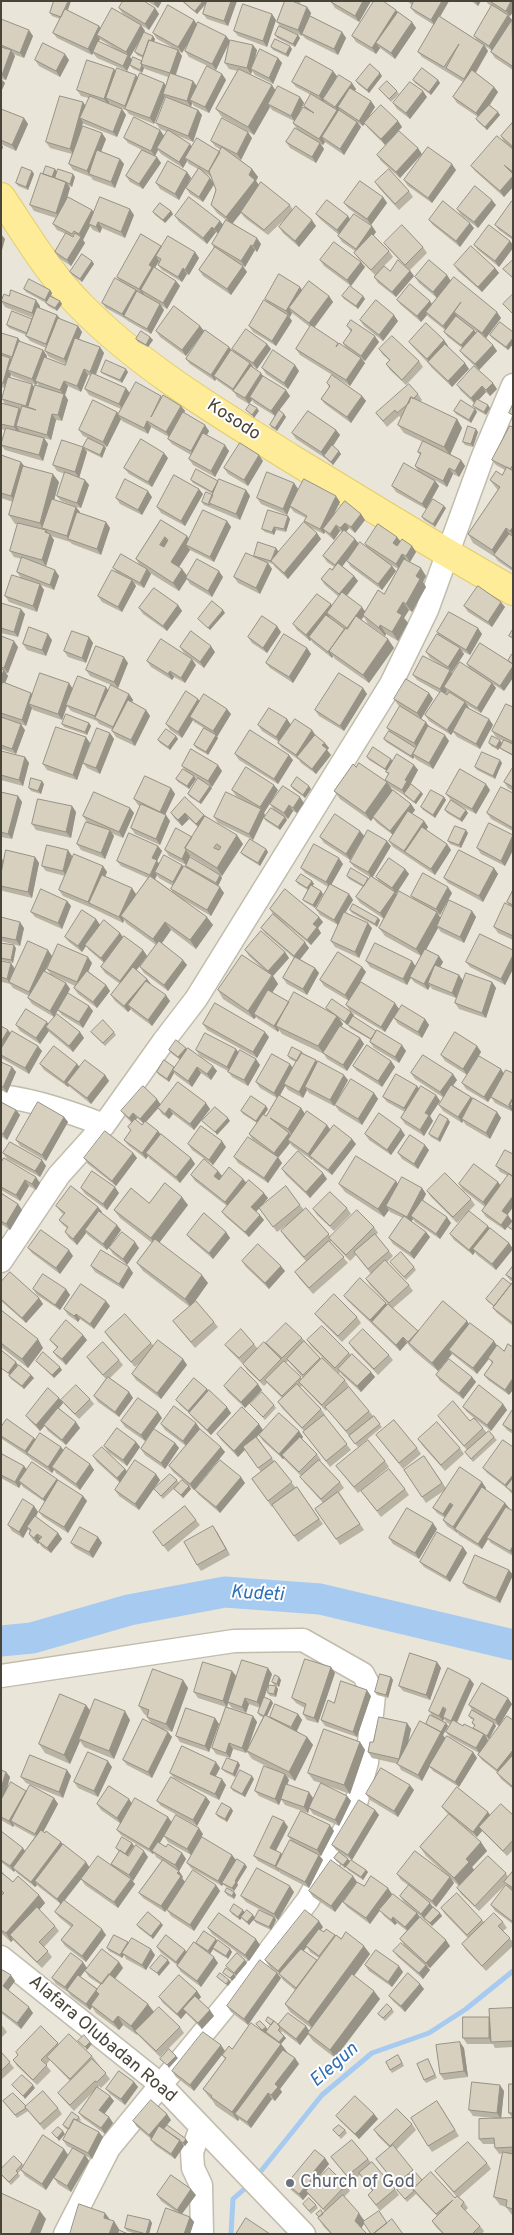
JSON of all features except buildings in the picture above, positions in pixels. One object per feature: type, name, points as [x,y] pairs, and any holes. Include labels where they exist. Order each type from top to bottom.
[{"type":"main road","name":"Kosodo","points":[[1,196],[47,266],[80,306],[132,354],[242,428],[448,554],[513,591]]},
{"type":"street","points":[[1,1261],[60,1175],[104,1125],[196,999],[391,684],[427,610],[483,456],[513,385]]},
{"type":"street","points":[[1,1096],[28,1100],[66,1110],[104,1125]]},
{"type":"street","points":[[1,1676],[234,1641],[303,1640],[363,1674],[374,1695],[367,1762],[354,1811],[308,1900],[255,1970],[109,2148],[65,2234]]},
{"type":"street","name":"Alafara Olubadan Road","points":[[1,1957],[160,2084],[304,2234]]},
{"type":"street","points":[[201,2127],[192,2152],[192,2168],[201,2185],[202,2234]]},
{"type":"shaded area","points":[[1,1],[513,1],[513,2234],[1,2234]]},
{"type":"waterway","name":"Kudeti","points":[[1,1641],[32,1638],[129,1610],[225,1592],[320,1599],[513,1645]]},
{"type":"waterway","name":"Kudeti","points":[[510,1644],[513,1640]]},
{"type":"waterway","name":"Elegun","points":[[257,2176],[322,2095],[372,2053],[429,2033],[466,2009],[513,1971]]},
{"type":"waterway","name":"Elegun","points":[[231,2234],[233,2199],[250,2184]]},
{"type":"place","name":"Church of God","points":[[290,2183]]}]
